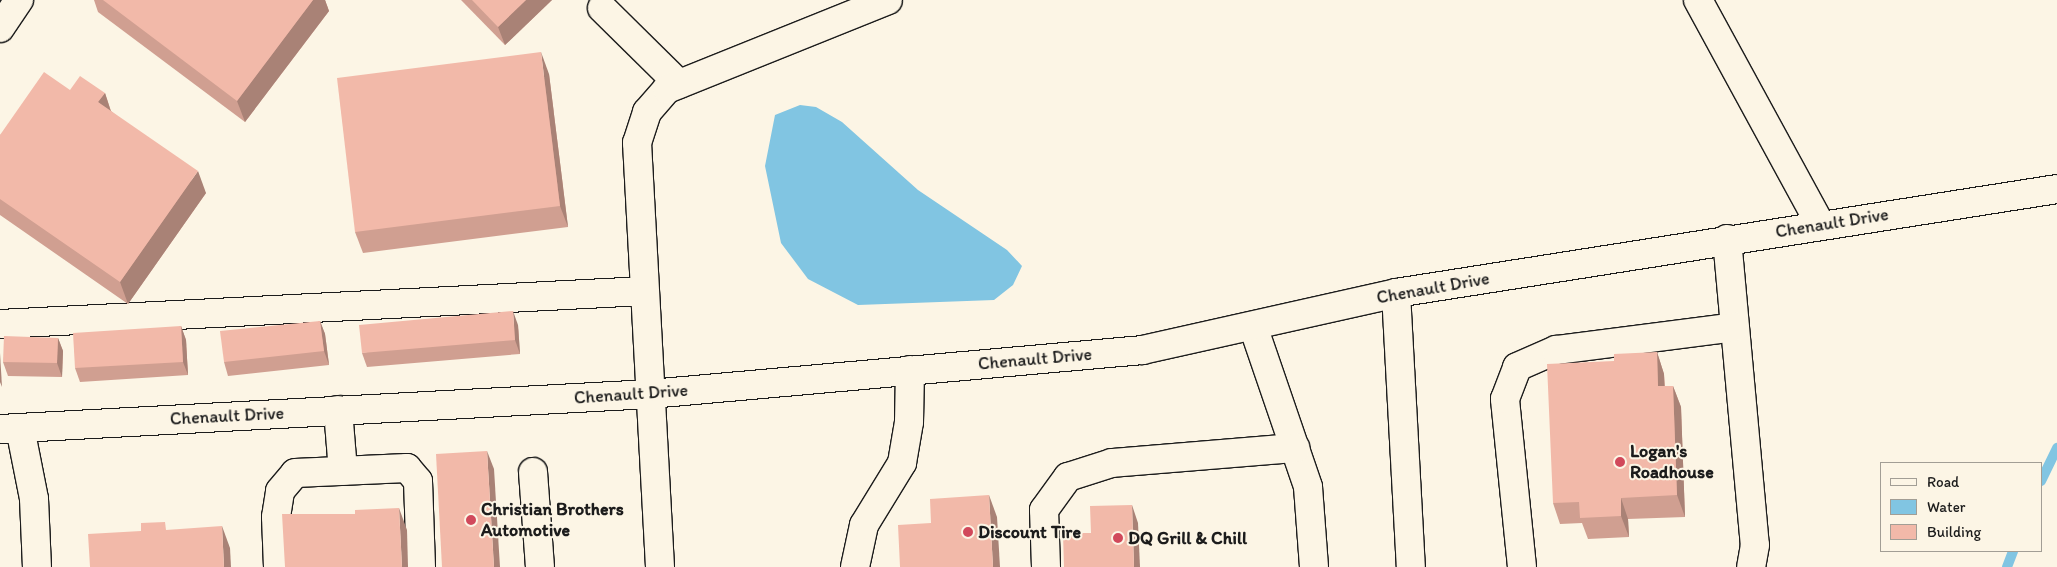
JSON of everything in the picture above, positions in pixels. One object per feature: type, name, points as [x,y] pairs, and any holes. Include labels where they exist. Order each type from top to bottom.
[{"type":"street","points":[[0,28],[18,0]]},
{"type":"street","points":[[660,567],[637,143],[647,112],[667,89],[888,0]]},
{"type":"street","points":[[1698,0],[1820,224]]},
{"type":"street","points":[[602,8],[678,84]]},
{"type":"street","name":"Chenault Drive","points":[[10,428],[650,394],[1142,350],[1396,293],[1820,224],[2057,189]]},
{"type":"street","points":[[1727,239],[1755,545],[1751,567]]},
{"type":"street","points":[[0,324],[644,291]]},
{"type":"street","points":[[1396,293],[1411,567]]},
{"type":"street","points":[[1253,326],[1308,487],[1314,567]]},
{"type":"street","points":[[1522,567],[1505,399],[1517,367],[1556,350],[1735,327]]},
{"type":"street","points":[[855,567],[864,525],[902,462],[909,422],[910,370]]},
{"type":"street","points":[[338,410],[343,471]]},
{"type":"street","points":[[10,428],[34,498],[37,567]]},
{"type":"street","points":[[1046,567],[1044,510],[1068,477],[1112,463],[1295,448]]},
{"type":"street","points":[[278,567],[276,517],[280,491],[295,473],[407,468],[418,481],[422,567]]},
{"type":"street","points":[[533,472],[540,567]]},
{"type":"water","points":[[800,105],[816,107],[842,122],[918,190],[1007,250],[1022,266],[1013,285],[994,300],[858,305],[808,279],[781,243],[765,166],[775,115]]},
{"type":"building","points":[[103,0],[313,0],[237,101]]},
{"type":"building","points":[[472,0],[526,0],[498,27]]},
{"type":"building","points":[[541,52],[560,206],[355,232],[337,78]]},
{"type":"building","points":[[44,72],[70,90],[80,76],[105,93],[98,102],[198,171],[120,282],[0,199],[0,135]]},
{"type":"building","points":[[513,311],[515,340],[362,353],[359,325]]},
{"type":"building","points":[[320,321],[324,351],[224,362],[220,331]]},
{"type":"building","points":[[181,326],[183,362],[75,368],[73,333]]},
{"type":"building","points":[[4,336],[58,338],[57,363],[3,362]]},
{"type":"building","name":"Logan's Roadhouse","points":[[1657,352],[1658,386],[1673,386],[1677,495],[1621,498],[1621,516],[1580,518],[1579,502],[1553,503],[1547,364],[1614,361],[1614,354]]},
{"type":"building","name":"Christian Brothers Automotive","points":[[487,451],[494,567],[442,567],[436,454]]},
{"type":"building","points":[[989,495],[993,567],[900,567],[898,525],[931,523],[930,499]]},
{"type":"building","points":[[1132,505],[1134,567],[1064,567],[1063,533],[1091,533],[1090,506]]},
{"type":"building","points":[[399,508],[402,567],[285,567],[282,514],[355,514],[355,510]]},
{"type":"building","points":[[165,522],[166,530],[222,526],[224,567],[90,567],[88,534],[141,531],[141,523]]},
{"type":"waterway","points":[[2042,479],[2057,448]]},
{"type":"waterway","points":[[2007,567],[2013,552]]},
{"type":"place","name":"Logan's Roadhouse","points":[[1620,462]]},
{"type":"place","name":"Christian Brothers Automotive","points":[[471,520]]},
{"type":"place","name":"Discount Tire","points":[[968,532]]},
{"type":"place","name":"DQ Grill & Chill","points":[[1118,538]]}]
